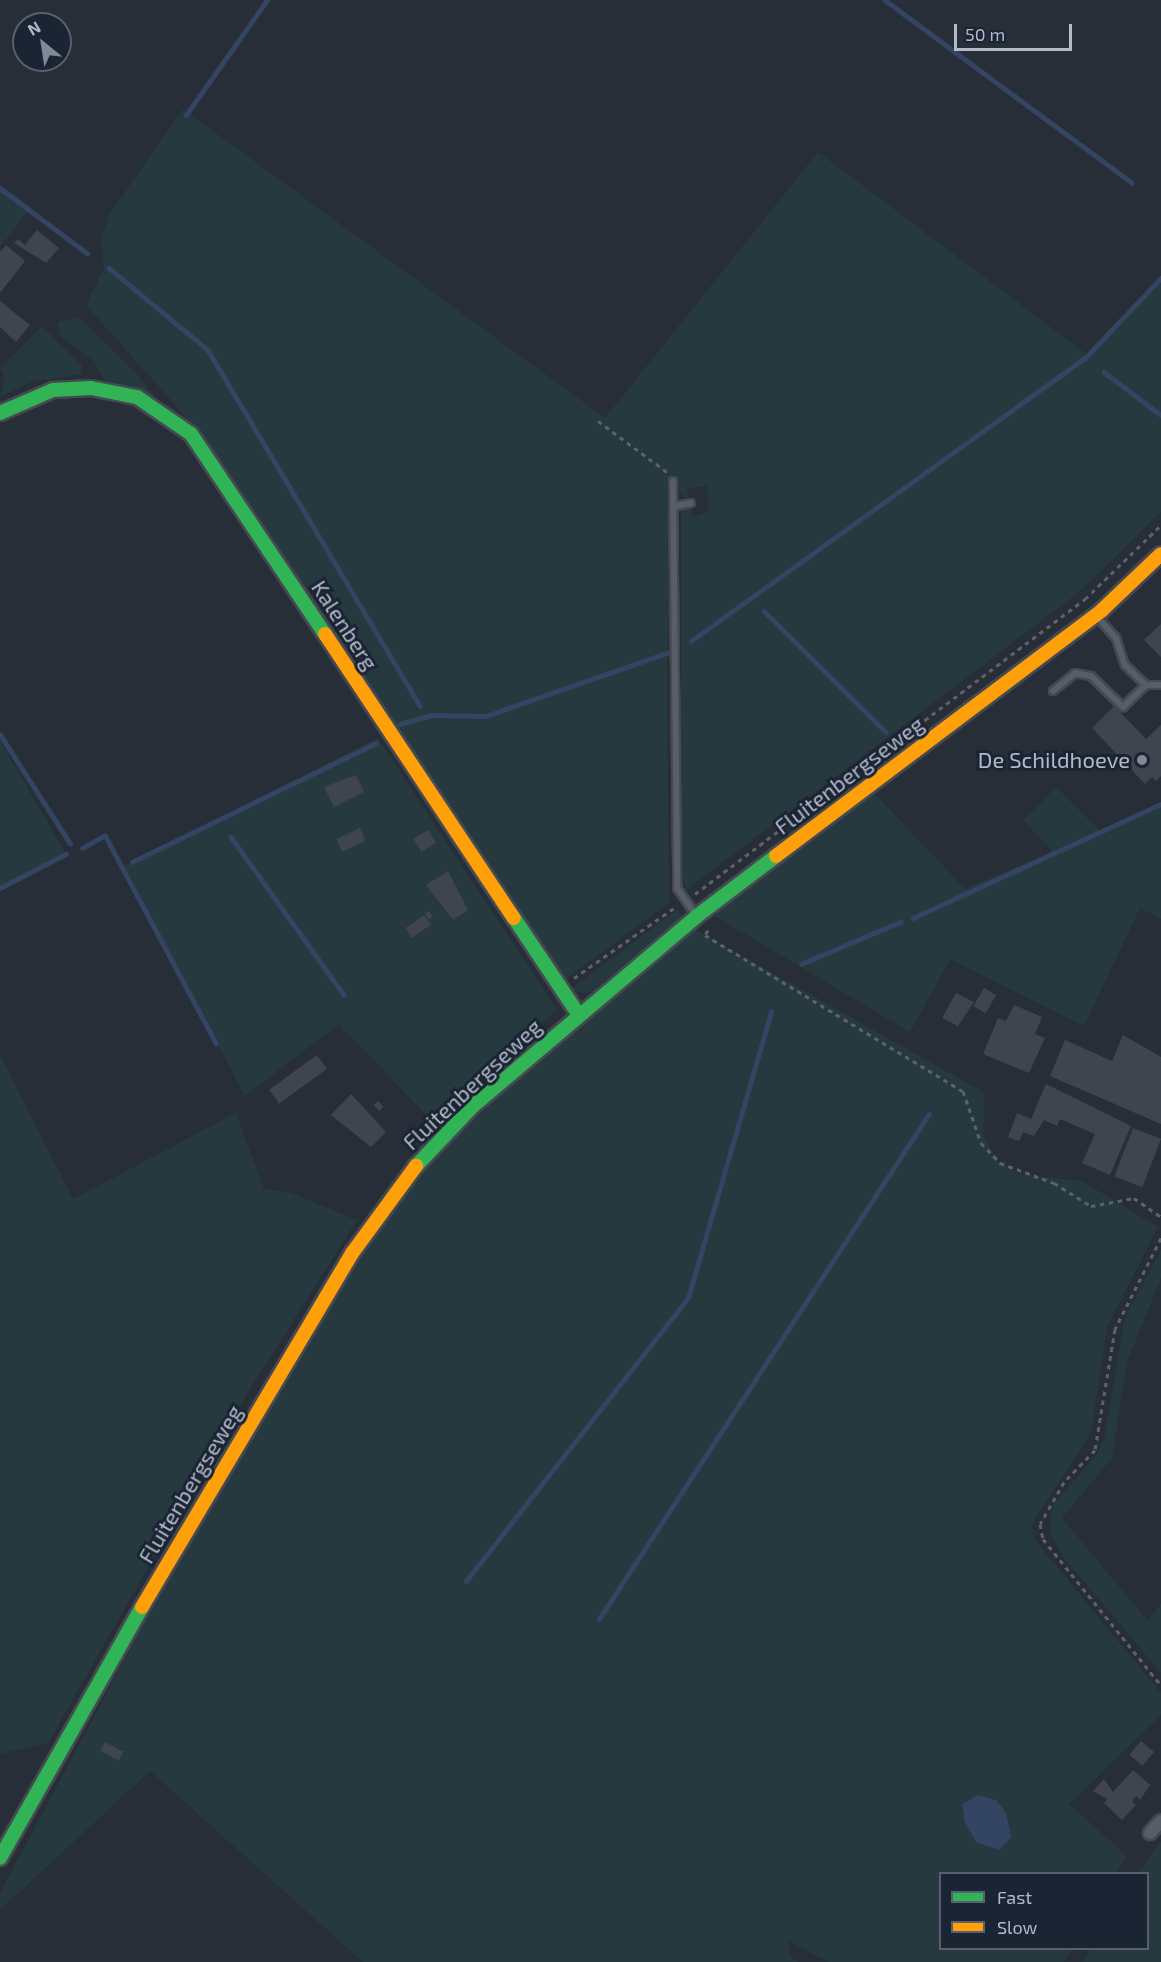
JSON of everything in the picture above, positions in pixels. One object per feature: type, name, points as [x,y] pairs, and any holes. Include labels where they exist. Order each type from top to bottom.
[{"type":"street","name":"Kalenberg","points":[[0,413],[53,390],[91,388],[137,397],[191,434],[579,1015]]},
{"type":"street","name":"Fluitenbergseweg","points":[[0,1858],[98,1680],[394,1192],[457,1120],[696,916],[1095,615],[1161,554]]},
{"type":"street","points":[[1150,1833],[1161,1821]]},
{"type":"lane","points":[[673,481],[676,506],[677,888],[696,916]]},
{"type":"lane","points":[[676,506],[690,503]]},
{"type":"lane","points":[[1095,615],[1116,638],[1125,665],[1146,685],[1161,685]]},
{"type":"lane","points":[[1053,691],[1076,673],[1091,676],[1124,707],[1146,685]]},
{"type":"path","points":[[598,421],[654,459],[673,481]]},
{"type":"path","name":"Fluitenbergseweg","points":[[561,988],[685,901],[1085,599],[1161,525]]},
{"type":"path","points":[[711,924],[705,935],[963,1091],[981,1143],[1000,1163],[1054,1183],[1091,1206],[1134,1198],[1161,1217]]},
{"type":"path","points":[[1161,1238],[1115,1329],[1095,1450],[1064,1482],[1040,1524],[1043,1539],[1161,1685]]},
{"type":"shaded area","points":[[183,109],[605,418],[818,152],[1089,356],[1161,280],[1161,512],[1078,593],[686,890],[681,870],[681,510],[691,508],[693,518],[709,510],[707,486],[688,489],[687,501],[676,487],[667,650],[669,903],[567,978],[560,977],[204,437],[86,305],[104,268],[101,239],[109,215]]},
{"type":"shaded area","points":[[0,185],[31,207],[0,247]]},
{"type":"shaded area","points":[[79,317],[136,373],[157,400],[104,380],[94,361],[60,336],[58,322]]},
{"type":"shaded area","points":[[42,326],[82,366],[82,374],[34,381],[0,397],[5,376],[0,369]]},
{"type":"shaded area","points":[[378,738],[557,1010],[432,1121],[339,1024],[245,1096],[124,866]]},
{"type":"shaded area","points":[[0,741],[66,854],[0,890]]},
{"type":"shaded area","points":[[1056,787],[1100,831],[1161,803],[1161,919],[1140,908],[1084,1026],[950,959],[910,1032],[710,913],[873,792],[965,889],[1052,852],[1024,820]]},
{"type":"shaded area","points":[[678,909],[681,917],[588,994],[569,990]]},
{"type":"shaded area","points":[[693,928],[985,1093],[983,1134],[997,1160],[1018,1174],[1082,1181],[1158,1227],[1107,1327],[1091,1433],[1032,1524],[1034,1539],[1161,1693],[1161,1715],[1069,1804],[1127,1856],[1117,1872],[939,1872],[939,1950],[1071,1950],[1064,1962],[829,1962],[788,1941],[790,1957],[799,1962],[363,1962],[150,1771],[0,1910],[0,1893],[137,1636],[213,1500],[386,1217],[442,1147]]},
{"type":"shaded area","points":[[0,1055],[73,1199],[236,1113],[264,1189],[291,1193],[357,1220],[245,1397],[48,1743],[0,1754]]},
{"type":"shaded area","points":[[1161,1250],[1161,1278],[1127,1362],[1112,1458],[1062,1518],[1148,1621],[1161,1603],[1161,1673],[1062,1555],[1051,1535],[1050,1518],[1054,1503],[1095,1457],[1104,1439],[1125,1317]]},
{"type":"shaded area","points":[[1161,1842],[1161,1962],[1083,1962],[1090,1950],[1149,1950],[1149,1872],[1139,1872]]},
{"type":"water","points":[[978,1795],[996,1800],[1006,1813],[1011,1837],[999,1850],[976,1842],[965,1822],[962,1804]]},
{"type":"building","points":[[37,230],[59,248],[46,263],[14,243],[18,239],[25,245]]},
{"type":"building","points":[[6,245],[25,261],[0,293],[0,252]]},
{"type":"building","points":[[0,301],[30,325],[16,342],[0,327]]},
{"type":"building","points":[[1161,624],[1161,657],[1144,640]]},
{"type":"building","name":"De Schildhoeve","points":[[1114,706],[1146,739],[1161,725],[1161,776],[1156,781],[1152,777],[1145,784],[1092,728]]},
{"type":"building","points":[[356,775],[364,792],[334,807],[324,787]]},
{"type":"building","points":[[360,828],[366,841],[342,852],[336,839]]},
{"type":"building","points":[[428,830],[436,843],[422,852],[414,839]]},
{"type":"building","points":[[448,871],[468,910],[453,920],[426,885]]},
{"type":"building","points":[[429,911],[433,917],[429,920],[425,914]]},
{"type":"building","points":[[424,915],[431,925],[412,938],[405,928]]},
{"type":"building","points":[[984,988],[996,995],[986,1013],[974,1006]]},
{"type":"building","points":[[956,993],[974,1002],[958,1026],[942,1018]]},
{"type":"building","points":[[1014,1005],[1042,1017],[1035,1034],[1045,1038],[1029,1073],[983,1054],[998,1018],[1006,1021]]},
{"type":"building","points":[[1123,1035],[1161,1057],[1161,1124],[1050,1076],[1065,1040],[1112,1061]]},
{"type":"building","points":[[317,1055],[327,1069],[279,1103],[269,1090]]},
{"type":"building","points":[[1046,1084],[1131,1126],[1110,1175],[1082,1163],[1095,1134],[1060,1119],[1057,1126],[1044,1120],[1034,1136],[1023,1132],[1019,1141],[1008,1137],[1017,1113],[1031,1119]]},
{"type":"building","points":[[351,1094],[386,1132],[371,1147],[331,1115]]},
{"type":"building","points":[[378,1101],[384,1107],[379,1111],[374,1105]]},
{"type":"building","points":[[1133,1128],[1161,1139],[1142,1187],[1114,1177]]},
{"type":"building","points":[[1141,1741],[1154,1752],[1142,1766],[1129,1755]]},
{"type":"building","points":[[105,1742],[124,1752],[119,1761],[100,1751]]},
{"type":"building","points":[[1133,1770],[1150,1785],[1140,1800],[1136,1796],[1132,1801],[1136,1805],[1122,1820],[1104,1803],[1107,1799],[1093,1791],[1104,1779],[1113,1792]]},
{"type":"waterway","points":[[186,115],[267,0]]},
{"type":"waterway","points":[[885,0],[1132,183]]},
{"type":"waterway","points":[[0,188],[87,253]]},
{"type":"waterway","points":[[109,268],[208,350],[420,706]]},
{"type":"waterway","points":[[691,641],[1085,358],[1161,278]]},
{"type":"waterway","points":[[1104,372],[1161,415]]},
{"type":"waterway","points":[[764,611],[886,732]]},
{"type":"waterway","points":[[400,724],[432,715],[486,716],[670,652]]},
{"type":"waterway","points":[[0,734],[70,843]]},
{"type":"waterway","points":[[132,862],[376,743]]},
{"type":"waterway","points":[[913,918],[1161,804]]},
{"type":"waterway","points":[[82,848],[105,835],[216,1043]]},
{"type":"waterway","points":[[231,837],[344,995]]},
{"type":"waterway","points":[[0,888],[66,854]]},
{"type":"waterway","points":[[801,964],[900,922]]},
{"type":"waterway","points":[[466,1581],[688,1298],[771,1012]]},
{"type":"waterway","points":[[599,1619],[929,1114]]},
{"type":"traffic: fast","points":[[0,413],[53,390],[91,388],[137,397],[191,434],[325,634]]},
{"type":"traffic: fast","points":[[416,1166],[472,1107],[697,916],[776,856]]},
{"type":"traffic: fast","points":[[514,918],[579,1015]]},
{"type":"traffic: fast","points":[[0,1858],[142,1607]]},
{"type":"traffic: slow","points":[[776,856],[1102,610],[1161,554]]},
{"type":"traffic: slow","points":[[325,634],[514,918]]},
{"type":"traffic: slow","points":[[142,1607],[353,1252],[416,1166]]},
{"type":"place","name":"De Schildhoeve","points":[[1142,760]]}]
